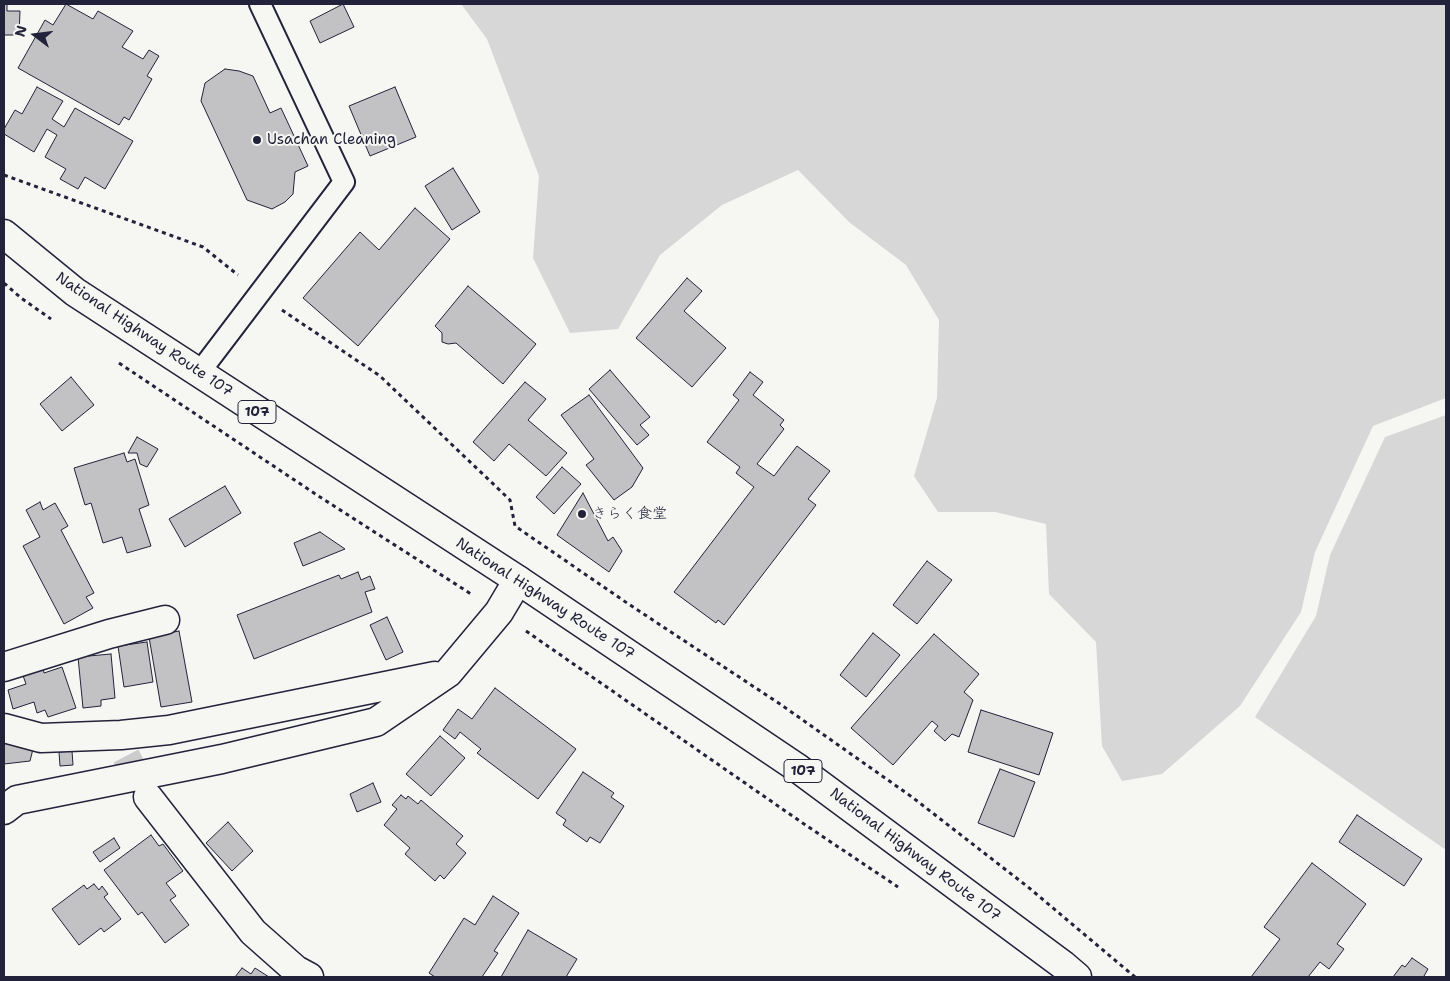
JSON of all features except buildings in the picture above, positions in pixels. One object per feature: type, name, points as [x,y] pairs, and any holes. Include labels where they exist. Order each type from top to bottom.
[{"type":"main road","name":"National Highway Route 107","points":[[4,234],[75,292],[518,580],[796,766],[1077,977]]},
{"type":"main road","points":[[4,810],[17,800],[222,759],[376,722],[448,673],[499,612],[518,580]]},
{"type":"main road","points":[[4,667],[109,634],[165,620]]},
{"type":"main road","points":[[4,728],[41,738],[123,746],[169,730],[448,673]]},
{"type":"main road","points":[[148,797],[253,932],[296,970],[309,977]]},
{"type":"lane","points":[[199,374],[344,182],[260,4]]},
{"type":"path","points":[[4,174],[203,247],[289,316],[380,376],[510,500],[515,526],[780,704],[912,796],[1028,887],[1135,977]]},
{"type":"shaded area","points":[[461,4],[1446,4],[1446,398],[1373,426],[1315,552],[1301,612],[1240,706],[1162,774],[1122,781],[1102,746],[1096,642],[1049,594],[1046,524],[995,512],[938,512],[914,476],[937,398],[939,320],[906,265],[849,222],[798,170],[722,205],[660,255],[618,329],[570,333],[533,258],[539,176],[487,39]]},
{"type":"shaded area","points":[[1446,415],[1446,850],[1255,717],[1316,616],[1330,555],[1385,437]]},
{"type":"tunnel","points":[[126,756],[147,796]]},
{"type":"place","name":"Usachan Cleaning","points":[[257,140]]},
{"type":"place","name":"きらく食堂","points":[[582,514]]}]
